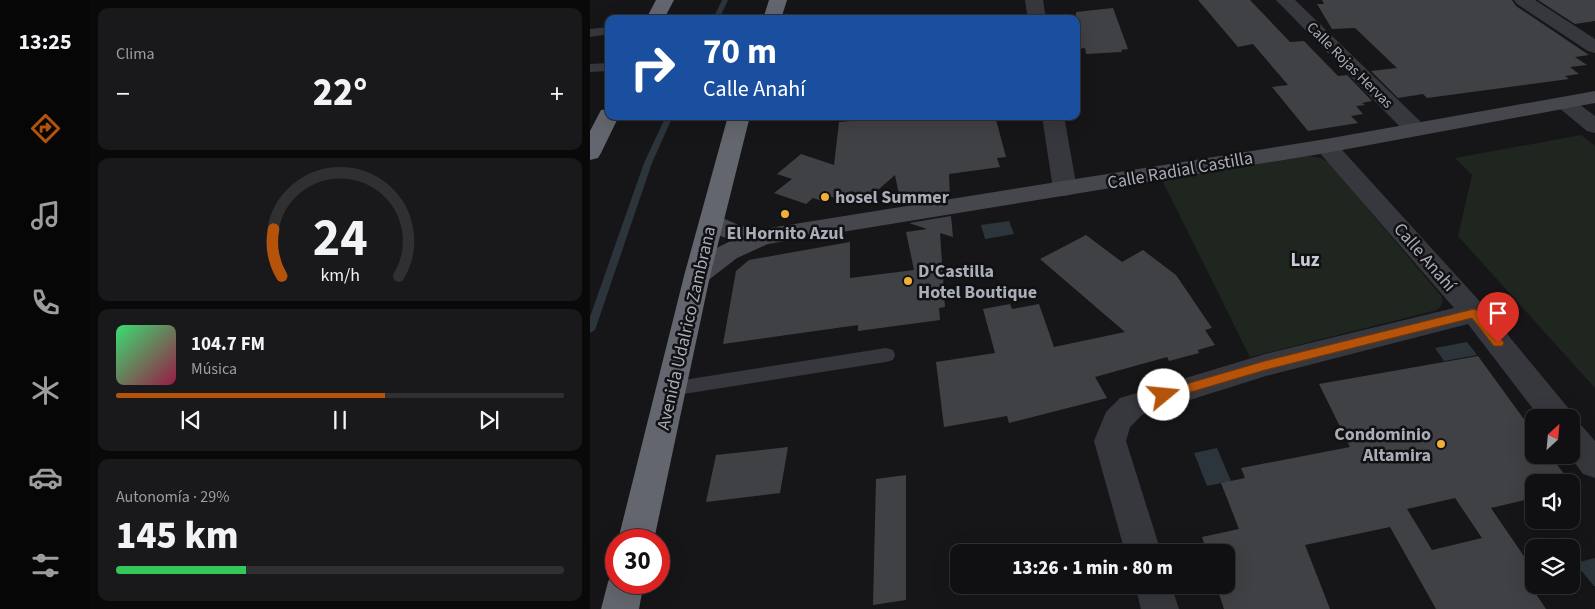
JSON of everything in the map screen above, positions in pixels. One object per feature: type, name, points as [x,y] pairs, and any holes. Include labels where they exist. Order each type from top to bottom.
[{"type":"highway","points":[[657,15],[665,0]]},
{"type":"highway","points":[[773,15],[778,0]]},
{"type":"highway","points":[[590,153],[606,120]]},
{"type":"highway","name":"Avenida Udalrico Zambrana","points":[[639,529],[697,276],[738,120]]},
{"type":"highway","points":[[620,609],[623,594]]},
{"type":"street","points":[[1034,0],[1036,15]]},
{"type":"street","name":"Calle Rojas Hervas","points":[[1285,0],[1414,130]]},
{"type":"street","points":[[1523,0],[1595,47]]},
{"type":"street","name":"Calle Radial Castilla","points":[[697,276],[725,252],[763,236],[1064,190],[1280,152],[1326,146],[1595,97]]},
{"type":"street","points":[[1565,103],[1595,126]]},
{"type":"street","points":[[1054,120],[1064,190]]},
{"type":"street","name":"Calle Anahí","points":[[1326,146],[1474,314],[1551,409]]},
{"type":"street","name":"Calle Radial Castilla","points":[[712,221],[721,228],[733,232],[763,236]]},
{"type":"street","points":[[1142,544],[1110,441],[1114,426],[1122,414],[1131,406],[1265,365],[1474,314]]},
{"type":"street","points":[[1580,446],[1595,464]]},
{"type":"street","points":[[1156,594],[1160,609]]},
{"type":"lane","points":[[590,33],[605,31]]},
{"type":"lane","points":[[590,68],[605,67]]},
{"type":"lane","points":[[671,389],[886,355]]},
{"type":"shaded area","points":[[1581,135],[1595,146],[1595,388],[1458,236],[1472,175],[1455,158]]},
{"type":"shaded area","points":[[1304,155],[1321,158],[1329,163],[1442,297],[1442,303],[1437,310],[1250,357],[1162,180]]},
{"type":"shaded area","points":[[1009,221],[1014,234],[985,239],[981,225]]},
{"type":"shaded area","points":[[1467,342],[1477,355],[1444,361],[1435,348]]},
{"type":"shaded area","points":[[1217,448],[1231,481],[1207,486],[1194,453]]},
{"type":"shaded area","points":[[1595,558],[1595,586],[1580,569],[1580,562]]},
{"type":"building","points":[[1198,0],[1250,0],[1290,42],[1304,41],[1338,76],[1347,75],[1372,101],[1362,103],[1365,105],[1356,106],[1363,114],[1351,116],[1358,123],[1308,131],[1272,87],[1288,85],[1253,44],[1238,47]]},
{"type":"building","points":[[1322,0],[1512,0],[1516,6],[1589,55],[1575,57],[1587,65],[1570,67],[1579,74],[1565,76],[1569,79],[1427,98],[1423,94],[1398,98],[1371,71],[1397,68],[1355,28],[1332,29],[1317,4],[1324,4]]},
{"type":"building","points":[[1538,0],[1595,0],[1595,21],[1575,24]]},
{"type":"building","points":[[1113,8],[1128,49],[1121,50],[1122,52],[1086,54],[1085,48],[1080,49],[1080,15],[1076,15],[1076,12]]},
{"type":"building","points":[[863,120],[996,120],[1006,157],[997,158],[1000,167],[949,174],[950,197],[901,205],[895,175],[870,197],[851,191],[851,203],[829,196],[822,201],[813,198],[806,204],[774,193],[792,179],[777,174],[801,154],[834,165],[839,122]]},
{"type":"building","points":[[951,216],[953,237],[940,233],[945,307],[939,308],[940,320],[858,331],[858,325],[723,344],[736,271],[749,260],[850,242],[850,278],[914,270],[906,232],[927,229],[909,223]]},
{"type":"building","points":[[1086,235],[1122,262],[1143,250],[1176,275],[1212,328],[1205,330],[1215,345],[1198,350],[1199,353],[1169,361],[1167,357],[1095,377],[1107,398],[1009,423],[1007,416],[944,427],[936,362],[995,353],[983,309],[1010,304],[1012,309],[1039,304],[1054,347],[1125,332],[1040,259]]},
{"type":"building","points":[[1478,356],[1525,421],[1525,464],[1557,464],[1564,474],[1525,474],[1525,500],[1491,508],[1525,558],[1525,594],[1536,594],[1546,609],[1436,609],[1390,527],[1305,545],[1330,609],[1224,609],[1219,594],[1235,594],[1235,544],[1204,544],[1202,537],[1239,529],[1221,483],[1245,478],[1241,468],[1350,447],[1319,384]],"holes":[[[1455,498],[1482,538],[1432,550],[1407,509]]]},
{"type":"building","points":[[788,447],[780,493],[706,502],[716,455]]},
{"type":"building","points":[[906,475],[906,600],[873,605],[876,479]]},
{"type":"waterway","points":[[718,15],[725,0]]},
{"type":"waterway","points":[[590,330],[648,163],[668,120]]},
{"type":"place","name":"hosel Summer","points":[[825,197]]},
{"type":"place","name":"El Hornito Azul","points":[[785,214]]},
{"type":"place","name":"D'Castilla Hotel Boutique","points":[[908,281]]},
{"type":"place","name":"Condominio Altamira","points":[[1441,444]]},
{"type":"district","name":"Luz","points":[[1305,259]]},
{"type":"route","points":[[1164,395],[1265,365],[1474,314],[1498,343]]}]
